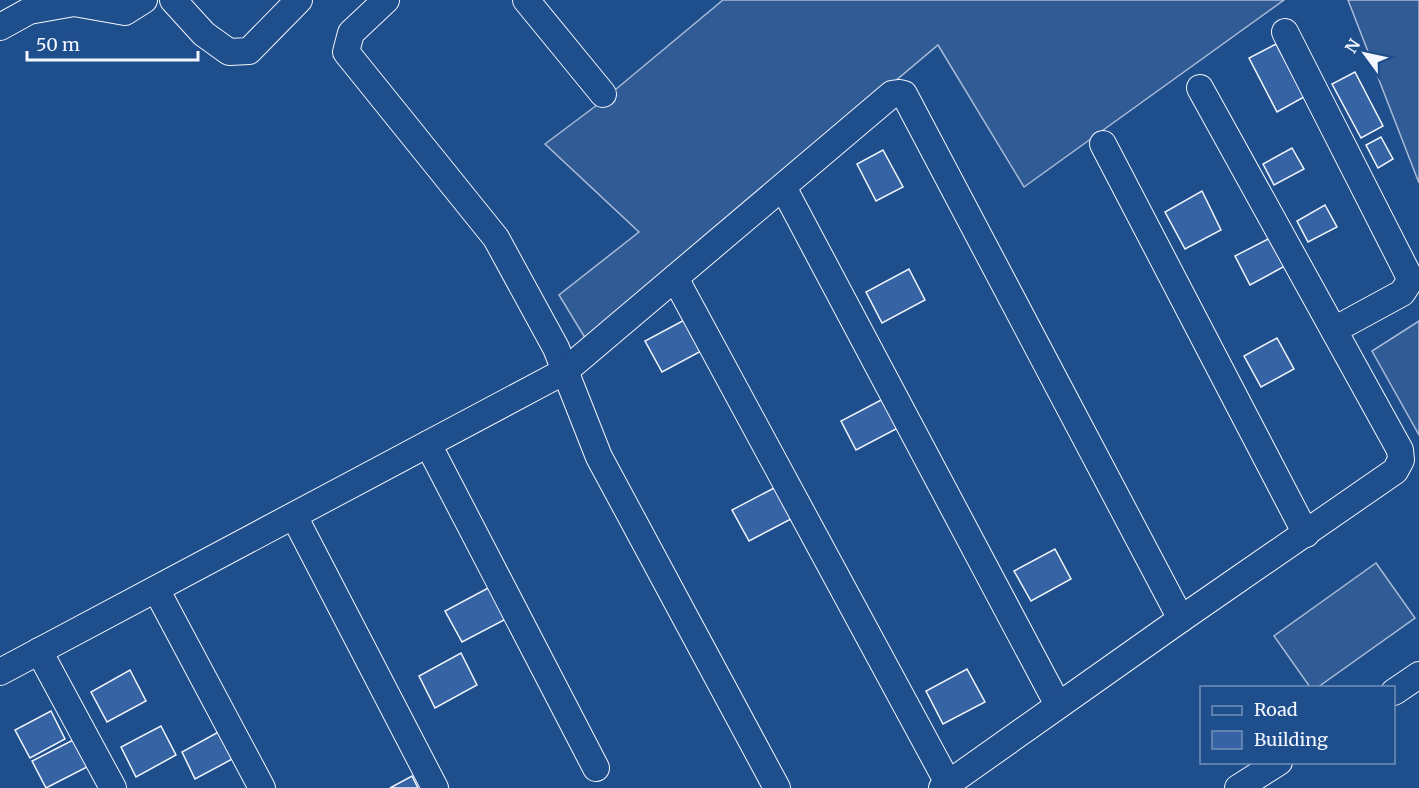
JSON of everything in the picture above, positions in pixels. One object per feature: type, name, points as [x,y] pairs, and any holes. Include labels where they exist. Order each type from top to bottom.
[{"type":"street","points":[[0,27],[29,11],[74,3],[125,12],[144,0]]},
{"type":"street","points":[[173,0],[204,34],[230,52],[249,51],[299,0]]},
{"type":"street","points":[[386,0],[351,33],[346,52],[496,238],[556,348],[599,457],[777,788]]},
{"type":"street","points":[[526,0],[603,94]]},
{"type":"street","points":[[1285,32],[1409,276],[1408,284],[1402,293],[1334,330]]},
{"type":"street","points":[[675,279],[945,786],[1395,471],[1401,460],[1400,450],[1200,88]]},
{"type":"street","points":[[0,672],[565,371],[892,94],[900,93],[904,94],[1180,620]]},
{"type":"street","points":[[1103,144],[1306,534]]},
{"type":"street","points":[[783,187],[1058,705]]},
{"type":"street","points":[[428,444],[596,768]]},
{"type":"street","points":[[294,516],[435,788]]},
{"type":"street","points":[[156,589],[262,788]]},
{"type":"street","points":[[39,651],[113,788]]},
{"type":"street","points":[[1395,691],[1419,675]]},
{"type":"street","points":[[1238,788],[1276,764]]},
{"type":"shaded area","points":[[723,0],[1284,0],[1024,187],[938,45],[587,341],[559,295],[639,232],[545,144],[597,105]]},
{"type":"shaded area","points":[[1348,0],[1419,0],[1419,183]]},
{"type":"shaded area","points":[[1419,321],[1419,435],[1372,351]]},
{"type":"shaded area","points":[[1376,563],[1415,618],[1319,686],[1309,686],[1274,636]]},
{"type":"building","points":[[1276,44],[1304,97],[1277,112],[1249,58]]},
{"type":"building","points":[[1355,72],[1383,126],[1361,138],[1332,84]]},
{"type":"building","points":[[1381,137],[1393,159],[1378,168],[1366,145]]},
{"type":"building","points":[[1292,148],[1304,169],[1274,185],[1263,164]]},
{"type":"building","points":[[883,150],[903,187],[876,201],[857,164]]},
{"type":"building","points":[[1202,191],[1221,230],[1185,249],[1165,212]]},
{"type":"building","points":[[1325,205],[1337,227],[1308,242],[1297,221]]},
{"type":"building","points":[[1270,238],[1285,266],[1250,285],[1235,256]]},
{"type":"building","points":[[909,269],[925,300],[882,323],[866,292]]},
{"type":"building","points":[[688,318],[705,349],[662,372],[645,341]]},
{"type":"building","points":[[1277,338],[1294,369],[1261,387],[1244,356]]},
{"type":"building","points":[[883,399],[898,428],[856,450],[841,421]]},
{"type":"building","points":[[774,488],[791,519],[749,541],[732,510]]},
{"type":"building","points":[[1055,549],[1071,579],[1031,601],[1014,571]]},
{"type":"building","points":[[490,587],[506,619],[462,642],[445,611]]},
{"type":"building","points":[[461,653],[477,685],[435,708],[419,676]]},
{"type":"building","points":[[967,669],[985,702],[943,724],[926,691]]},
{"type":"building","points":[[130,670],[146,701],[107,722],[91,692]]},
{"type":"building","points":[[51,711],[65,739],[30,758],[15,730]]},
{"type":"building","points":[[161,726],[176,755],[136,777],[121,747]]},
{"type":"building","points":[[222,730],[236,757],[195,779],[182,752]]},
{"type":"building","points":[[75,739],[89,766],[46,788],[32,761]]},
{"type":"building","points":[[412,776],[418,788],[390,788]]}]
